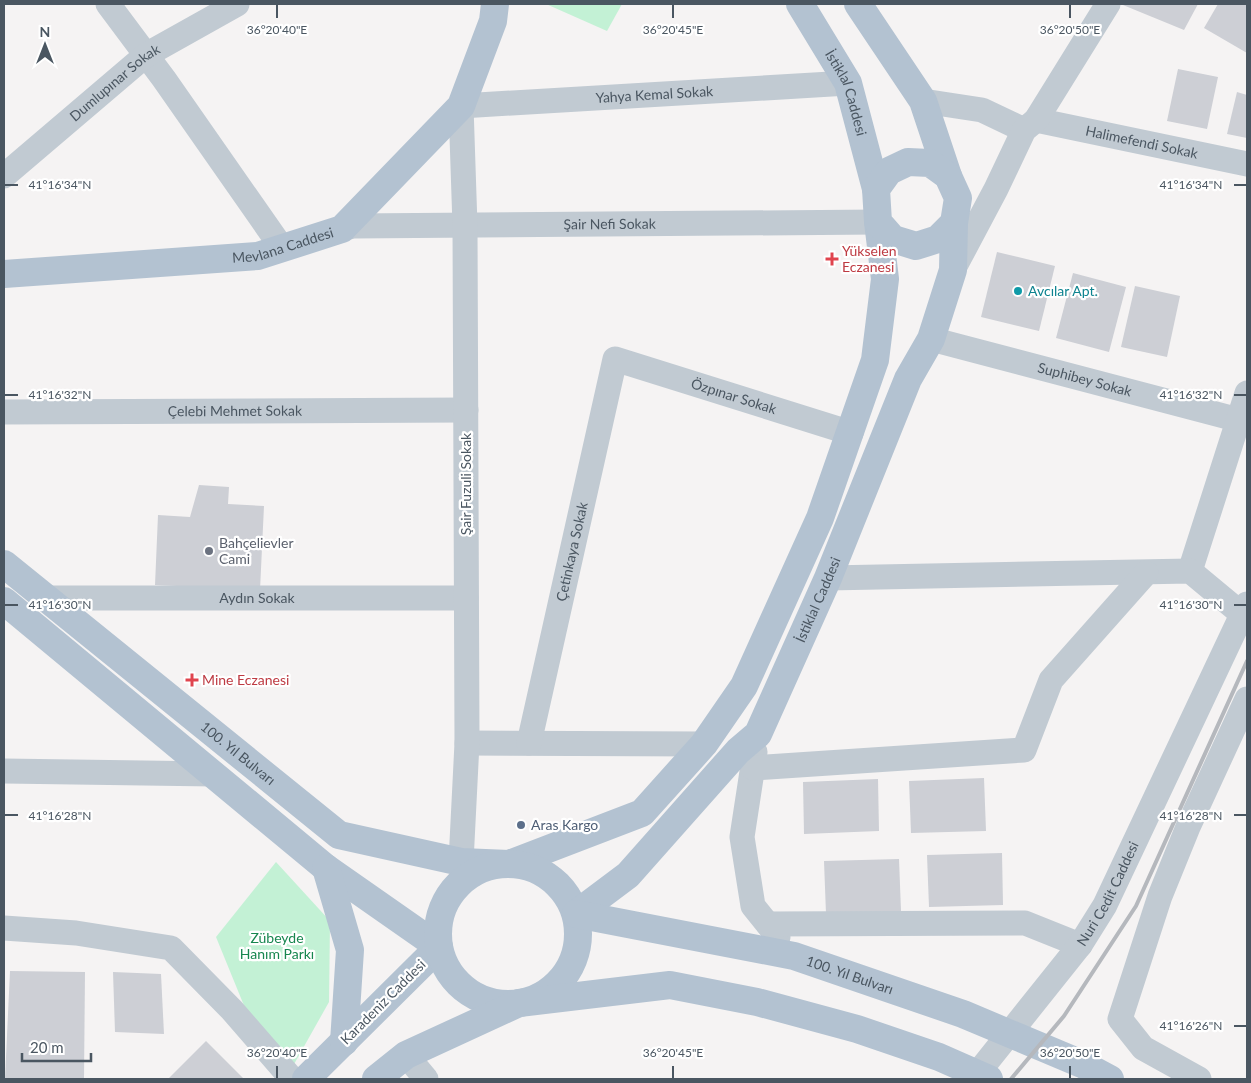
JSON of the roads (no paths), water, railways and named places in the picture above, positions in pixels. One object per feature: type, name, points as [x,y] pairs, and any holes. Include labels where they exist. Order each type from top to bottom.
[{"type":"main road","name":"İstiklal Caddesi","points":[[800,4],[848,83],[876,189]]},
{"type":"main road","points":[[858,4],[924,101],[948,176],[958,198],[954,223],[938,240],[916,246],[894,240],[878,222]]},
{"type":"main road","name":"Mevlana Caddesi","points":[[4,274],[258,256],[342,229],[461,106],[489,9]]},
{"type":"main road","points":[[509,864],[642,813],[704,744],[744,686],[820,518],[876,360],[885,279],[876,189],[889,171],[908,162],[930,163],[948,176]]},
{"type":"main road","name":"İstiklal Caddesi","points":[[576,914],[628,875],[738,751],[758,734],[828,578],[908,379],[931,339],[953,270],[954,223]]},
{"type":"main road","name":"100. Yıl Bulvarı","points":[[4,564],[339,835],[461,862],[509,864]]},
{"type":"main road","points":[[4,601],[326,868],[439,947]]},
{"type":"main road","points":[[376,1079],[406,1055],[518,1003],[541,995],[560,981],[573,961],[578,938],[576,914],[566,894],[550,878],[531,867],[509,864],[488,866],[469,875],[454,889],[443,906],[438,926],[439,947],[446,967],[459,984],[471,992],[497,1003],[518,1003],[670,985],[757,1002],[857,1029],[939,1057],[989,1079]]},
{"type":"main road","points":[[326,868],[350,950],[344,1042]]},
{"type":"main road","name":"100. Yıl Bulvarı","points":[[576,914],[794,956],[963,1014],[1082,1064],[1110,1079]]},
{"type":"main road","name":"Karadeniz Caddesi","points":[[306,1079],[439,947]]},
{"type":"street","points":[[108,4],[282,248]]},
{"type":"street","name":"Dumlupınar Sokak","points":[[4,176],[146,55],[237,4]]},
{"type":"street","points":[[953,270],[1030,125],[1108,4]]},
{"type":"street","name":"Yahya Kemal Sokak","points":[[461,106],[848,83]]},
{"type":"street","name":"Halimefendi Sokak","points":[[924,101],[982,110],[1030,125],[1247,164]]},
{"type":"street","name":"Şair Fuzuli Sokak","points":[[461,106],[465,226],[467,743],[461,862]]},
{"type":"street","name":"Şair Nefi Sokak","points":[[342,229],[354,226],[878,222]]},
{"type":"street","name":"Suphibey Sokak","points":[[931,339],[1239,420]]},
{"type":"street","name":"Özpınar Sokak","points":[[615,359],[852,432]]},
{"type":"street","name":"Çetinkaya Sokak","points":[[529,743],[615,359]]},
{"type":"street","points":[[1190,572],[1247,393]]},
{"type":"street","name":"Çelebi Mehmet Sokak","points":[[4,412],[466,410]]},
{"type":"street","points":[[828,578],[1190,572],[1245,610]]},
{"type":"street","points":[[753,768],[1024,750],[1051,680],[1146,573]]},
{"type":"street","name":"Aydın Sokak","points":[[47,598],[466,598]]},
{"type":"street","name":"Nuri Cedit Caddesi","points":[[972,1079],[1080,945],[1105,905],[1245,610]]},
{"type":"street","points":[[1199,1079],[1143,1048],[1120,1019],[1160,896],[1188,827],[1247,700]]},
{"type":"street","points":[[758,734],[742,837],[753,906],[794,956]]},
{"type":"street","points":[[467,743],[704,744]]},
{"type":"street","points":[[4,771],[214,774]]},
{"type":"street","points":[[768,924],[1025,924],[1080,945]]},
{"type":"street","points":[[4,928],[76,933],[171,948],[232,1010],[292,1079]]},
{"type":"street","points":[[406,1055],[426,1079]]},
{"type":"railway","points":[[1011,1079],[1064,1016],[1136,906],[1247,661]]},
{"type":"place","name":"Yükselen Eczanesi","points":[[832,259]]},
{"type":"place","name":"Avcılar Apt.","points":[[1018,291]]},
{"type":"place","name":"Bahçelievler Cami","points":[[209,551]]},
{"type":"place","name":"Mine Eczanesi","points":[[192,680]]},
{"type":"place","name":"Aras Kargo","points":[[521,825]]},
{"type":"park label","name":"Zübeyde Hanım Parkı","points":[[277,946]]}]
